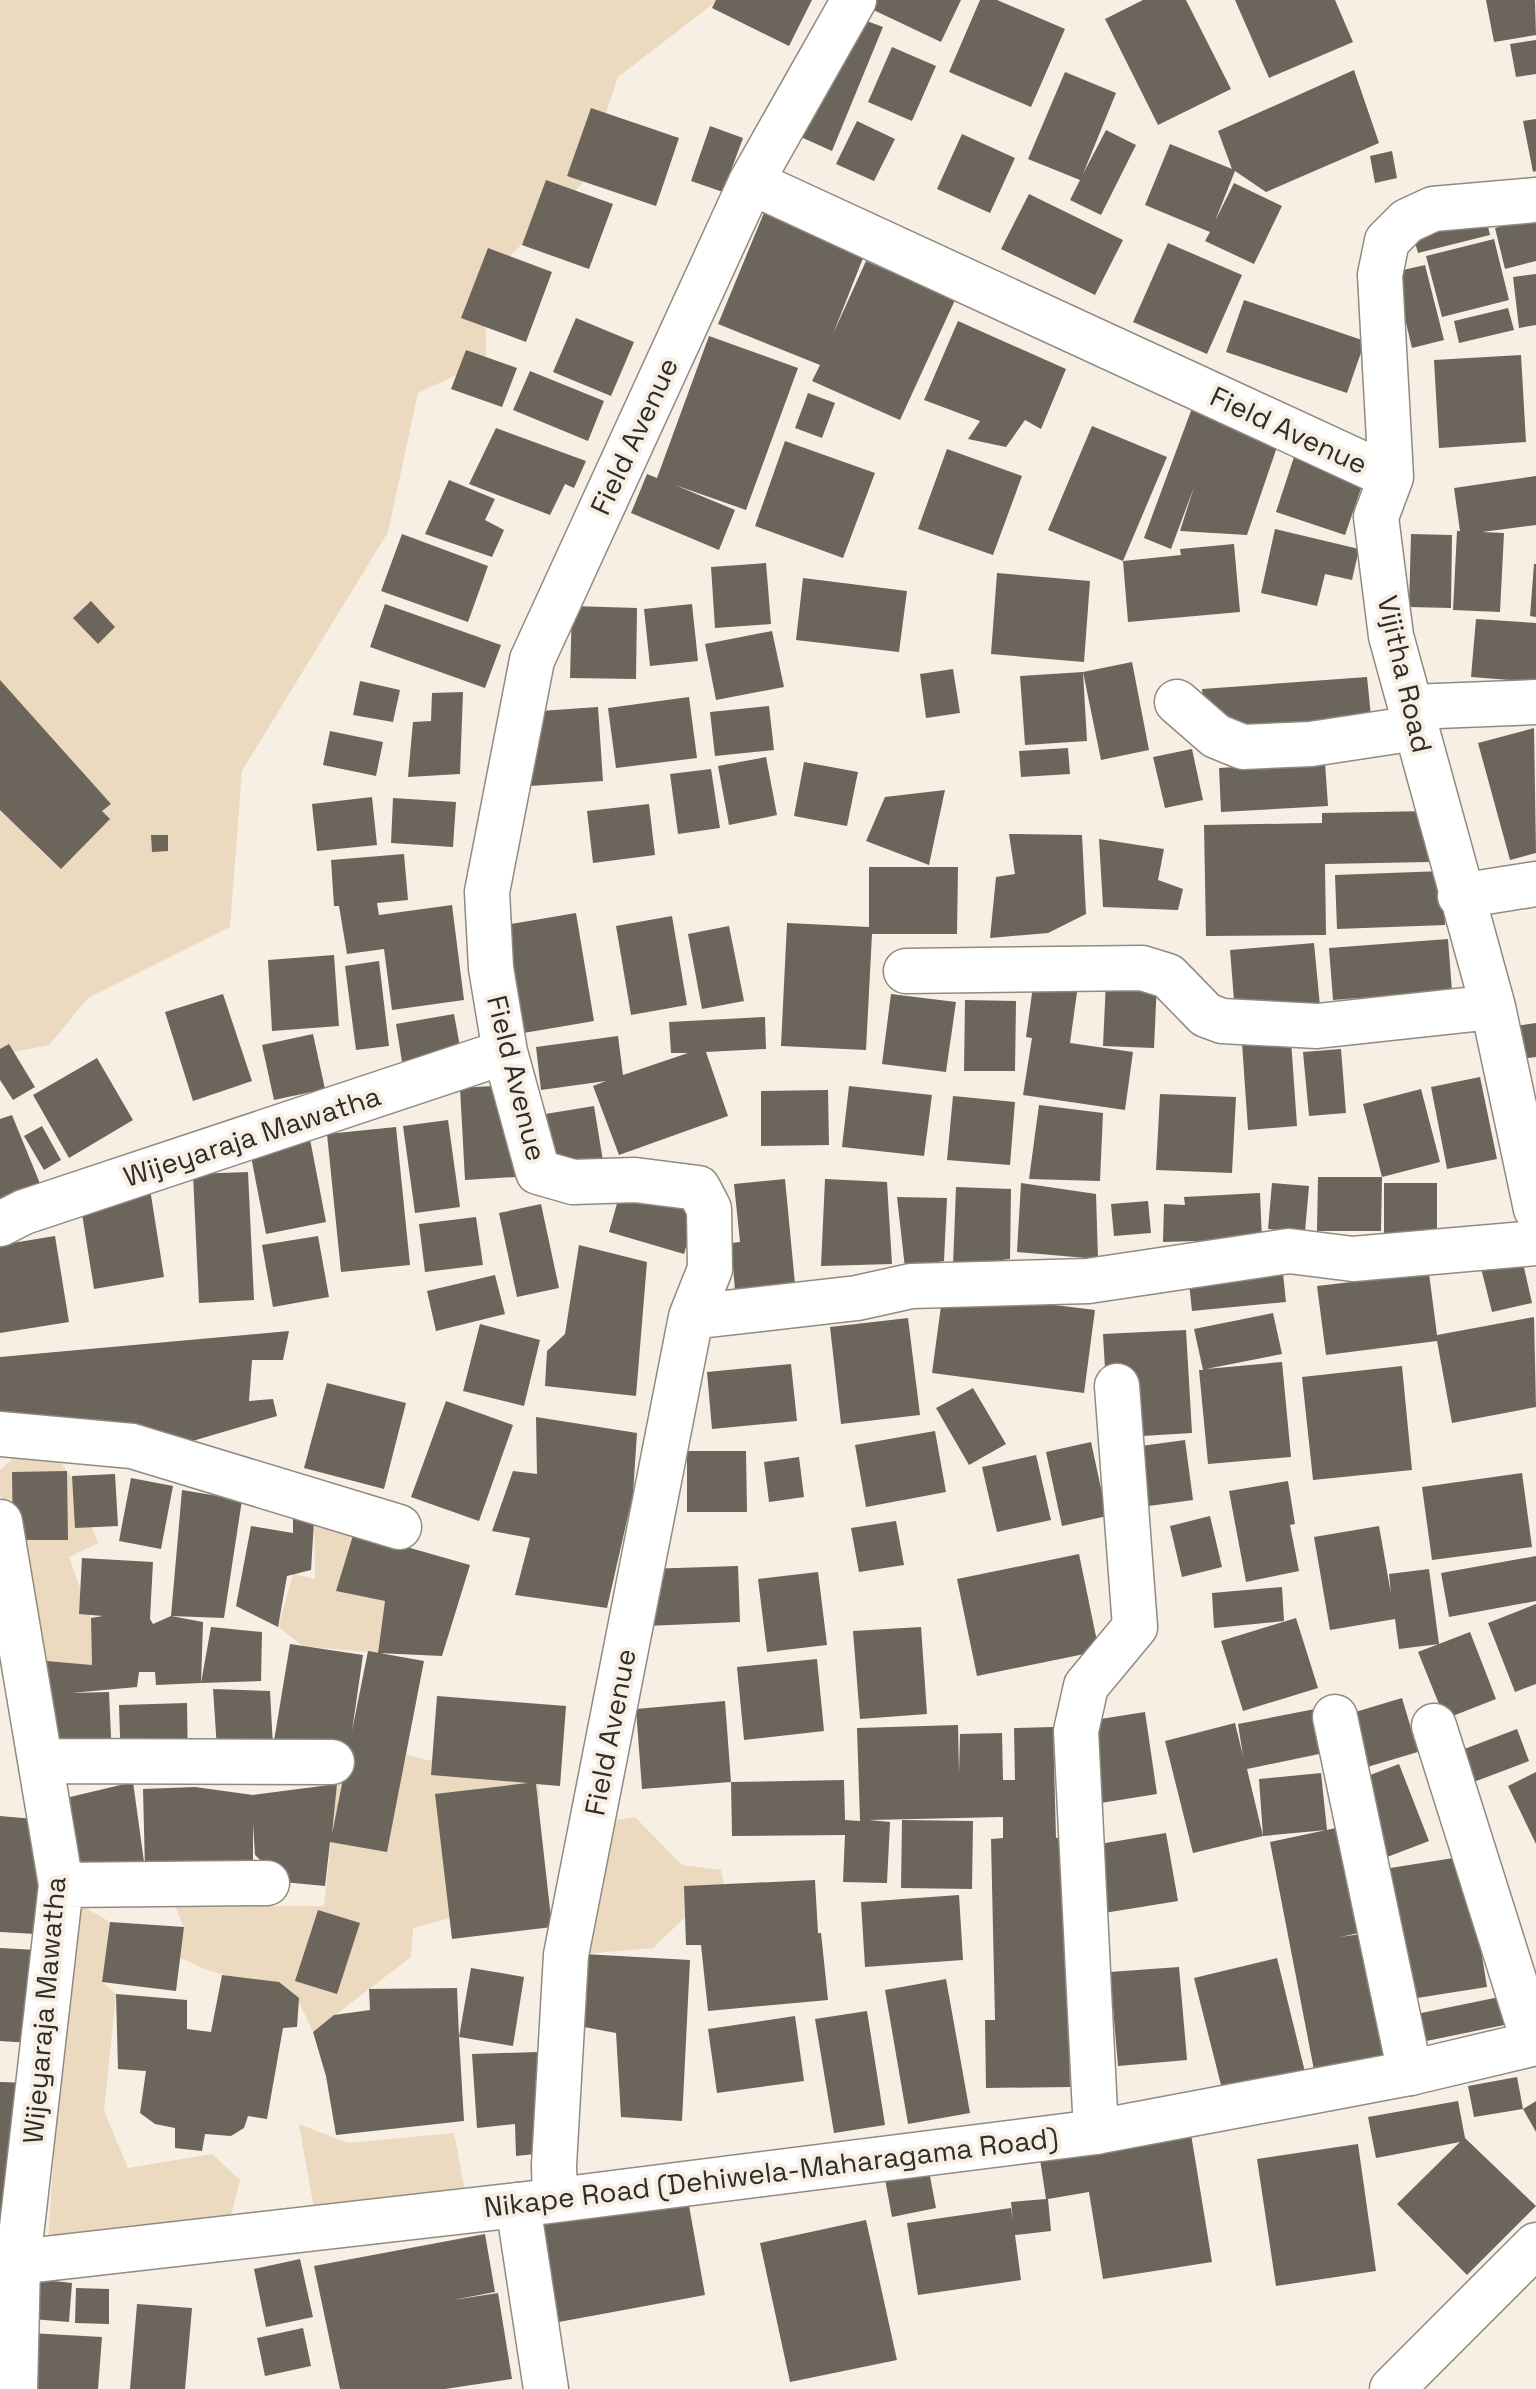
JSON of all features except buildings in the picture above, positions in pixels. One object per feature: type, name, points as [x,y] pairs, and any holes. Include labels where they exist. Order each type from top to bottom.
[{"type":"street","name":"Field Avenue","points":[[546,2389],[537,2202],[554,2165],[566,1955],[691,1317],[710,1269],[709,1209],[698,1188],[635,1180],[573,1182],[538,1172],[505,1052],[491,968],[487,892],[532,660],[751,182],[854,0]]},
{"type":"street","name":"Field Avenue","points":[[751,182],[1391,477]]},
{"type":"street","name":"Vijitha Road","points":[[1536,200],[1433,209],[1407,221],[1387,241],[1380,275],[1391,477],[1376,517],[1391,636],[1493,1007],[1536,1209]]},
{"type":"street","points":[[1177,702],[1216,736],[1243,747],[1311,744],[1413,718],[1536,702]]},
{"type":"street","points":[[1460,896],[1536,884]]},
{"type":"street","points":[[906,971],[1142,968],[1168,976],[1206,1015],[1222,1021],[1317,1026],[1493,1007]]},
{"type":"street","name":"Wijeyaraja Mawatha","points":[[0,1224],[24,1212],[505,1052]]},
{"type":"street","points":[[691,1317],[857,1298],[911,1286],[1088,1281],[1289,1251],[1353,1259],[1536,1243]]},
{"type":"street","points":[[1096,2132],[1076,1731],[1086,1686],[1135,1627],[1117,1386]]},
{"type":"street","points":[[0,1434],[132,1446],[399,1527]]},
{"type":"street","name":"Wijeyaraja Mawatha","points":[[0,1522],[43,1761],[61,1885],[9,2261],[15,2389]]},
{"type":"street","points":[[1335,1717],[1410,2073]]},
{"type":"street","points":[[1434,1726],[1535,2043]]},
{"type":"street","points":[[43,1761],[332,1762]]},
{"type":"street","points":[[61,1885],[267,1883]]},
{"type":"street","name":"Nikape Road (Dehiwela-Maharagama Road)","points":[[9,2261],[537,2202],[1096,2132],[1410,2073],[1535,2043]]},
{"type":"street","points":[[1392,2389],[1536,2245]]},
{"type":"shaded area","points":[[0,0],[718,0],[618,77],[582,184],[485,281],[486,361],[418,393],[388,532],[242,771],[230,927],[88,998],[49,1045],[0,1055]]},
{"type":"shaded area","points":[[52,1451],[75,1482],[98,1543],[69,1557],[91,1618],[92,1665],[47,1661],[0,1493],[0,1470],[19,1453]]},
{"type":"shaded area","points":[[314,1521],[354,1532],[336,1591],[385,1601],[378,1653],[303,1646],[278,1627],[293,1574],[315,1579]]},
{"type":"shaded area","points":[[383,1747],[426,1760],[535,1762],[540,1799],[497,1807],[461,1915],[413,1928],[411,1957],[313,2032],[295,1997],[287,1989],[278,1984],[216,1973],[180,1958],[184,1928],[175,1906],[324,1906],[337,1784]]},
{"type":"shaded area","points":[[635,1817],[682,1865],[721,1870],[727,1899],[701,1902],[653,1948],[584,1954],[602,1857],[617,1820]]},
{"type":"shaded area","points":[[72,1900],[110,1922],[102,1982],[116,1994],[104,2111],[128,2168],[212,2154],[240,2180],[230,2221],[48,2239]]},
{"type":"shaded area","points":[[299,2124],[348,2143],[454,2133],[465,2191],[314,2209]]}]
